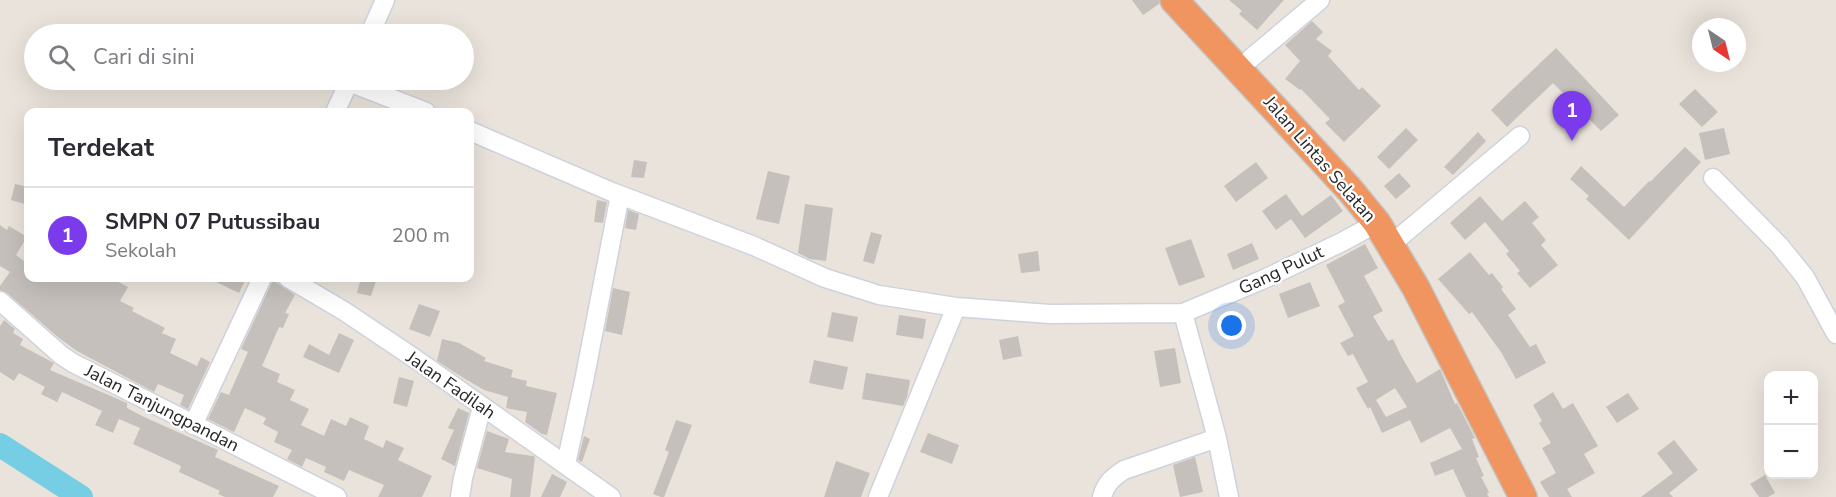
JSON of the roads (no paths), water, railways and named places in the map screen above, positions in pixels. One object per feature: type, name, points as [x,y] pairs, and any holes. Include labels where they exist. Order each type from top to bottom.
[{"type":"highway","name":"Jalan Lintas Selatan","points":[[1174,0],[1359,180],[1386,214],[1425,282],[1510,459],[1523,497]]},
{"type":"highway","name":"Jalan Lintas Selatan","points":[[1193,0],[1250,59],[1377,223],[1416,288],[1510,459],[1539,497]]},
{"type":"street","points":[[374,24],[385,0]]},
{"type":"street","points":[[1250,59],[1320,0]]},
{"type":"street","points":[[337,108],[345,90]]},
{"type":"street","points":[[371,90],[416,108]]},
{"type":"street","points":[[474,133],[620,195],[754,246],[825,278],[879,295],[956,308],[1050,314],[1183,313],[1216,438],[1228,497]]},
{"type":"street","points":[[1400,237],[1520,136]]},
{"type":"street","points":[[1713,178],[1779,245],[1805,277],[1836,334]]},
{"type":"street","points":[[566,464],[620,195]]},
{"type":"street","name":"Gang Pulut","points":[[1183,313],[1262,280],[1377,223]]},
{"type":"street","points":[[193,425],[260,282]]},
{"type":"street","name":"Jalan Fadilah","points":[[295,282],[344,311],[611,497]]},
{"type":"street","name":"Jalan Tanjungpandan","points":[[0,301],[56,351],[73,363],[337,497]]},
{"type":"street","points":[[879,497],[956,308]]},
{"type":"street","points":[[460,497],[482,406]]},
{"type":"street","points":[[1102,497],[1111,479],[1124,470],[1216,438]]},
{"type":"waterway","points":[[0,445],[81,497]]},
{"type":"place","name":"SMPN 07 Putussibau","points":[[1572,141]]}]
